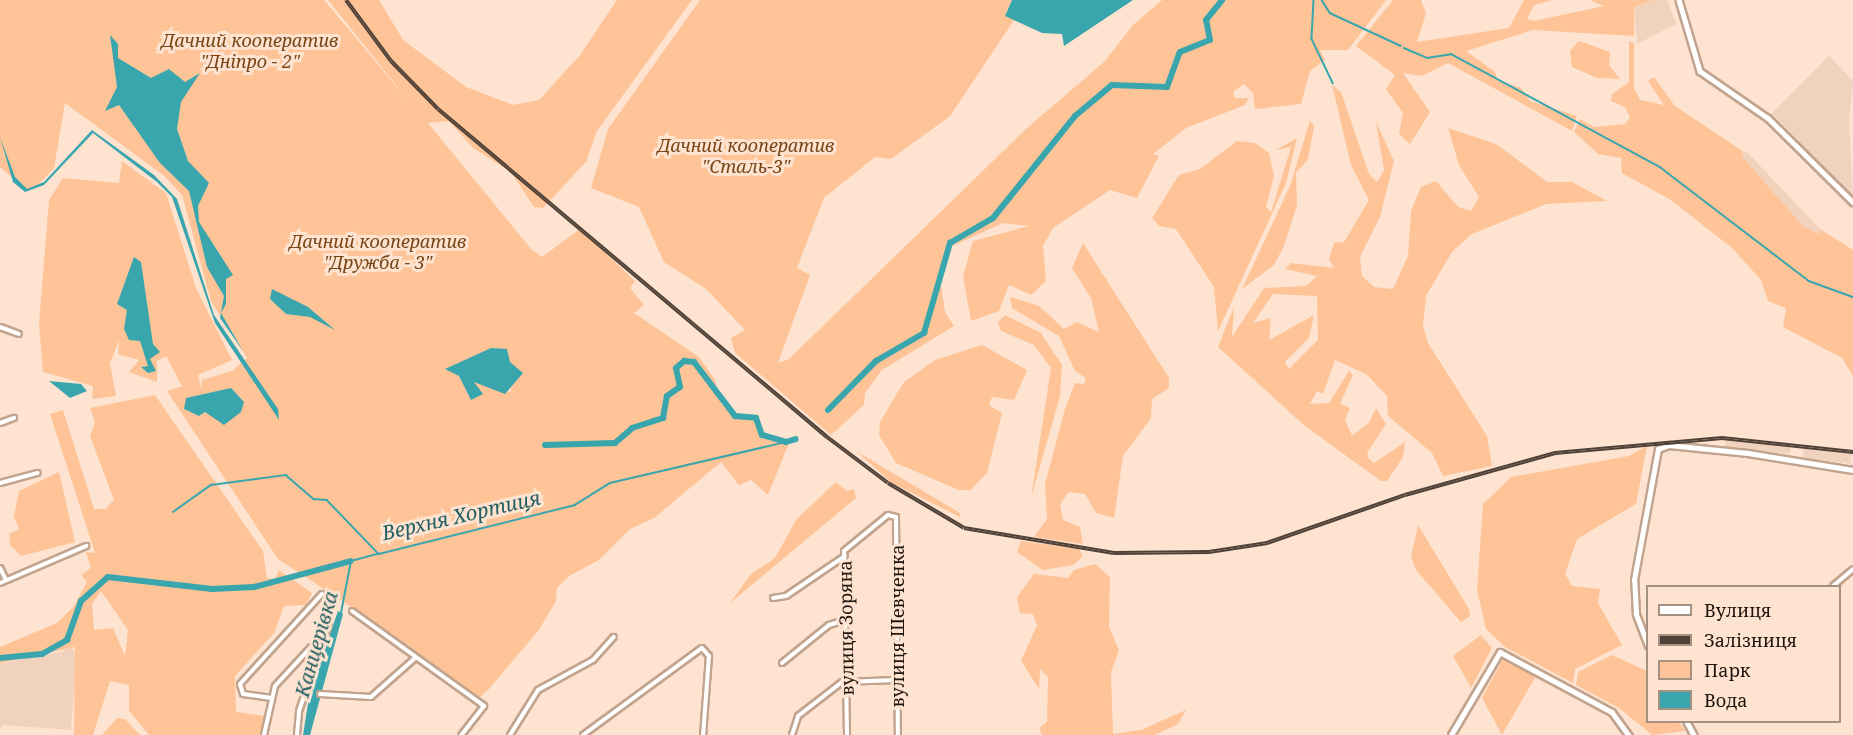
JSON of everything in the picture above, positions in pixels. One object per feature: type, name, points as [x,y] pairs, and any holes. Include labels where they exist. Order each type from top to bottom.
[{"type":"street","points":[[1679,0],[1700,71],[1777,126],[1853,202]]},
{"type":"street","points":[[0,327],[19,334]]},
{"type":"street","points":[[0,423],[14,418]]},
{"type":"street","points":[[1646,643],[1636,614],[1634,580],[1654,456],[1660,447],[1677,446],[1853,470]]},
{"type":"street","points":[[0,483],[38,473]]},
{"type":"street","name":"вулиця Зоряна","points":[[847,735],[845,556],[849,543],[879,518],[896,517]]},
{"type":"street","name":"вулиця Шевченка","points":[[896,517],[898,735]]},
{"type":"street","points":[[0,583],[86,546]]},
{"type":"street","points":[[773,598],[786,596],[845,556]]},
{"type":"street","points":[[0,568],[6,580]]},
{"type":"street","points":[[1834,585],[1853,569]]},
{"type":"street","points":[[272,698],[243,694],[242,681],[322,594]]},
{"type":"street","points":[[352,611],[414,659],[484,706],[461,735]]},
{"type":"street","points":[[782,663],[829,625],[845,620]]},
{"type":"street","points":[[297,735],[299,711],[329,623]]},
{"type":"street","points":[[510,735],[538,690],[593,660],[614,637]]},
{"type":"street","points":[[264,735],[272,698],[311,647]]},
{"type":"street","points":[[584,735],[647,683],[704,648],[709,656],[703,735]]},
{"type":"street","points":[[1451,735],[1500,652],[1612,712],[1629,735]]},
{"type":"street","points":[[320,694],[372,697],[414,659]]},
{"type":"street","points":[[792,735],[798,716],[847,680],[897,680]]},
{"type":"shaded area","points":[[1653,0],[1667,0],[1676,24],[1637,44],[1634,7]]},
{"type":"shaded area","points":[[1829,56],[1853,81],[1849,121],[1853,198],[1772,113]]},
{"type":"shaded area","points":[[1746,151],[1820,229],[1819,234],[1803,226],[1741,155]]},
{"type":"shaded area","points":[[1726,439],[1791,446],[1790,454],[1725,447]]},
{"type":"shaded area","points":[[1804,448],[1852,454],[1850,464],[1803,458]]},
{"type":"shaded area","points":[[69,645],[77,653],[71,730],[2,725],[0,730],[0,663],[63,652]]},
{"type":"green space","points":[[0,0],[324,0],[412,105],[328,0],[379,0],[403,40],[466,87],[513,105],[539,100],[580,55],[617,0],[692,0],[597,131],[586,162],[543,208],[534,207],[511,172],[473,148],[449,121],[428,123],[532,250],[542,257],[580,229],[635,281],[630,288],[644,305],[634,313],[699,357],[715,380],[721,404],[735,416],[756,418],[762,435],[789,443],[768,495],[751,480],[739,485],[721,462],[654,518],[630,529],[599,560],[569,576],[557,588],[556,601],[538,631],[488,690],[480,697],[468,695],[359,612],[278,559],[167,391],[182,386],[166,356],[157,361],[157,382],[129,372],[139,360],[118,354],[119,340],[110,364],[116,396],[92,399],[93,386],[43,372],[39,324],[49,200],[63,178],[119,183],[122,161],[166,193],[196,288],[232,360],[198,375],[201,389],[202,380],[232,371],[247,358],[211,301],[182,195],[163,175],[65,103],[54,168],[36,187],[28,191],[0,167]],"holes":[[[490,350],[510,363],[511,392],[473,382],[471,400],[459,376]],[[231,388],[237,414],[184,409],[187,398]]]},
{"type":"green space","name":"Дачний кооператив \"Сталь-3\"","points":[[700,0],[1012,0],[1005,15],[1014,20],[950,116],[891,159],[875,157],[824,198],[797,268],[810,275],[778,363],[789,359],[1027,128],[1104,62],[1133,25],[1162,0],[1386,0],[1348,50],[1320,50],[1325,60],[1310,71],[1301,104],[1255,109],[1253,93],[1244,84],[1233,92],[1235,98],[1249,98],[1245,105],[1186,128],[1153,154],[1159,156],[1137,198],[1110,190],[1053,228],[1043,246],[1046,281],[1031,295],[1009,285],[999,311],[971,321],[963,276],[973,241],[1029,226],[1003,223],[948,248],[940,278],[945,312],[954,326],[882,370],[865,393],[864,405],[831,435],[735,353],[731,338],[745,330],[706,289],[664,262],[639,207],[591,188],[608,129]]},
{"type":"green space","points":[[1393,0],[1421,0],[1426,13],[1417,42],[1509,28],[1524,0],[1553,0],[1534,5],[1527,19],[1534,21],[1604,6],[1590,0],[1653,0],[1634,7],[1634,36],[1533,30],[1466,51],[1495,72],[1497,80],[1521,88],[1530,101],[1577,116],[1572,131],[1448,63],[1422,76],[1403,73],[1430,112],[1410,144],[1399,134],[1403,113],[1386,89],[1395,75],[1356,46]]},
{"type":"green space","points":[[1579,41],[1610,52],[1609,65],[1620,79],[1597,78],[1572,67],[1570,51]]},
{"type":"green space","points":[[1629,41],[1634,43],[1634,88],[1640,100],[1664,105],[1648,81],[1654,77],[1675,106],[1744,152],[1741,155],[1803,226],[1819,234],[1820,229],[1853,250],[1853,376],[1842,358],[1783,327],[1786,308],[1768,301],[1761,280],[1732,248],[1671,200],[1622,173],[1621,158],[1598,154],[1574,132],[1580,119],[1594,127],[1625,124],[1630,118],[1625,107],[1611,101],[1612,94],[1629,82]]},
{"type":"green space","points":[[1332,85],[1341,92],[1369,174],[1377,182],[1384,170],[1376,122],[1394,161],[1380,217],[1360,257],[1362,276],[1374,287],[1393,289],[1408,256],[1411,211],[1421,187],[1436,181],[1458,207],[1471,211],[1479,197],[1459,165],[1448,128],[1496,144],[1547,182],[1572,182],[1607,201],[1546,204],[1472,234],[1452,252],[1426,296],[1423,326],[1428,343],[1487,436],[1492,466],[1443,476],[1432,453],[1388,416],[1387,396],[1366,374],[1335,360],[1323,394],[1317,391],[1310,404],[1329,403],[1349,371],[1353,375],[1340,404],[1350,408],[1345,420],[1352,436],[1369,423],[1376,408],[1386,424],[1367,453],[1369,459],[1374,463],[1405,442],[1403,457],[1387,481],[1381,481],[1305,426],[1218,347],[1234,307],[1232,337],[1264,288],[1306,286],[1317,276],[1285,269],[1291,263],[1334,268],[1329,259],[1334,243],[1344,242],[1369,200],[1351,165]],"holes":[[[1273,294],[1317,296],[1318,340],[1289,369],[1285,362],[1309,338],[1314,315],[1269,340],[1271,318],[1253,323]]]},
{"type":"green space","points":[[1310,120],[1314,127],[1308,159],[1296,173],[1297,205],[1284,246],[1274,265],[1242,289],[1290,186]]},
{"type":"green space","points":[[1297,138],[1286,183],[1218,331],[1214,287],[1176,229],[1159,226],[1152,218],[1179,175],[1200,169],[1237,141],[1255,143],[1269,153],[1274,176],[1266,207],[1271,212],[1291,147],[1276,150]]},
{"type":"green space","points":[[1083,243],[1169,378],[1169,388],[1152,399],[1151,418],[1123,456],[1114,518],[1096,513],[1085,494],[1069,492],[1060,504],[1063,520],[1080,527],[1083,544],[1034,537],[1047,519],[1045,484],[1065,409],[1075,383],[1084,384],[1086,378],[1075,371],[1059,336],[1012,308],[1010,297],[1039,306],[1064,329],[1077,322],[1099,332],[1091,298],[1072,268]]},
{"type":"green space","points":[[1005,315],[1041,333],[1062,365],[1060,396],[1031,498],[1051,368],[1034,345],[1001,331],[998,322]]},
{"type":"green space","points":[[982,345],[1027,370],[1014,400],[992,397],[989,405],[1002,413],[987,473],[971,490],[959,490],[896,463],[879,435],[880,422],[904,382],[935,360]]},
{"type":"green space","points":[[155,395],[263,551],[267,578],[275,579],[279,570],[312,593],[306,605],[284,606],[274,633],[235,676],[236,712],[266,716],[261,735],[149,735],[129,711],[129,685],[110,681],[93,735],[74,735],[75,647],[0,663],[0,647],[57,623],[74,606],[87,582],[81,575],[91,568],[86,552],[95,553],[50,414],[63,410],[94,509],[105,509],[114,500],[90,436],[95,422],[90,408]],"holes":[[[101,591],[128,630],[125,656],[113,628],[94,630],[92,604]]]},
{"type":"green space","points":[[1647,446],[1636,504],[1577,539],[1565,574],[1572,586],[1600,589],[1598,603],[1622,645],[1575,669],[1573,683],[1505,647],[1486,629],[1477,589],[1483,504],[1511,477],[1629,456]]},
{"type":"green space","points":[[856,451],[960,513],[960,517],[892,483]]},
{"type":"green space","points":[[59,472],[75,542],[21,556],[10,545],[9,534],[19,529],[14,516],[19,491]]},
{"type":"green space","points":[[836,482],[847,491],[854,489],[856,498],[730,603],[751,574],[775,558],[796,520]]},
{"type":"green space","points":[[1418,525],[1469,609],[1470,616],[1461,622],[1416,570],[1411,557]]},
{"type":"green space","points":[[1021,541],[1079,549],[1083,556],[1073,565],[1043,570],[1017,552]]},
{"type":"green space","points":[[1095,564],[1110,577],[1109,627],[1119,650],[1111,672],[1113,734],[1141,730],[1186,710],[1178,724],[1155,735],[1042,735],[1039,728],[1047,722],[1048,677],[1040,669],[1039,689],[1021,661],[1037,625],[1033,614],[1020,613],[1017,597],[1034,574],[1068,578],[1074,570]]},
{"type":"green space","points":[[1481,635],[1492,648],[1471,688],[1453,656]]},
{"type":"green space","points":[[1612,655],[1646,671],[1646,723],[1680,723],[1685,731],[1652,735],[1619,708],[1576,685],[1578,672]]},
{"type":"green space","points":[[1503,659],[1536,676],[1502,735],[1482,698]]},
{"type":"green space","points":[[117,718],[125,719],[140,735],[102,735]]},
{"type":"water","points":[[1012,0],[1133,0],[1064,46],[1062,34],[1042,33],[1005,16]]},
{"type":"water","points":[[110,35],[118,44],[118,58],[151,78],[169,69],[185,82],[200,73],[181,102],[177,129],[188,161],[209,183],[198,206],[199,222],[233,275],[226,279],[226,304],[221,313],[243,351],[220,318],[224,296],[207,267],[189,191],[160,163],[119,105],[105,111],[117,87]]},
{"type":"water","points":[[92,130],[154,175],[177,199],[214,315],[278,409],[279,420],[215,323],[172,197],[157,182],[93,133],[44,185],[25,192],[13,182],[0,137],[15,177],[27,189],[44,182]]},
{"type":"water","points":[[134,257],[141,262],[153,344],[160,352],[150,359],[156,371],[148,373],[141,367],[148,366],[140,341],[129,340],[124,329],[127,310],[117,304]]},
{"type":"water","points":[[272,289],[308,307],[335,330],[310,317],[286,314],[270,299]]},
{"type":"water","points":[[491,348],[507,349],[510,362],[523,373],[505,394],[474,382],[483,394],[471,400],[459,376],[445,369]]},
{"type":"water","points":[[49,381],[81,384],[87,391],[70,398]]},
{"type":"water","points":[[231,388],[244,402],[241,412],[224,425],[205,412],[199,416],[184,409],[186,398]]},
{"type":"water","points":[[338,611],[343,614],[310,735],[303,735],[310,691]]},
{"type":"waterway","name":"Верхня Хортиця","points":[[828,410],[876,361],[924,333],[950,243],[993,218],[1075,116],[1112,85],[1167,87],[1180,52],[1210,40],[1206,20],[1222,0]]},
{"type":"waterway","points":[[1314,0],[1312,39],[1333,83]]},
{"type":"waterway","points":[[1322,0],[1330,13],[1401,46]]},
{"type":"waterway","points":[[1404,48],[1427,58],[1451,54],[1660,167],[1809,281],[1853,297]]},
{"type":"waterway","name":"Верхня Хортиця","points":[[545,445],[615,443],[632,428],[663,418],[667,396],[680,387],[676,368],[684,361],[694,362],[735,416],[756,418],[762,435],[786,442],[796,439]]},
{"type":"waterway","name":"Верхня Хортиця","points":[[173,512],[211,485],[286,475],[314,499],[327,500],[379,554],[575,505],[610,483],[786,442]]},
{"type":"waterway","name":"Канцерівка","points":[[341,613],[351,561],[378,554]]},
{"type":"waterway","name":"Верхня Хортиця","points":[[0,658],[42,654],[67,640],[81,601],[108,577],[212,589],[254,587],[351,561]]},
{"type":"railway","points":[[346,0],[391,61],[438,109],[827,437],[888,483],[964,528],[1114,553],[1209,552],[1267,543],[1405,495],[1555,453],[1722,438],[1853,452]]},
{"type":"park label","name":"Дачний кооператив \"Дніпро - 2\"","points":[[250,51]]},
{"type":"park label","name":"Дачний кооператив \"Дружба - 3\"","points":[[378,252]]}]
